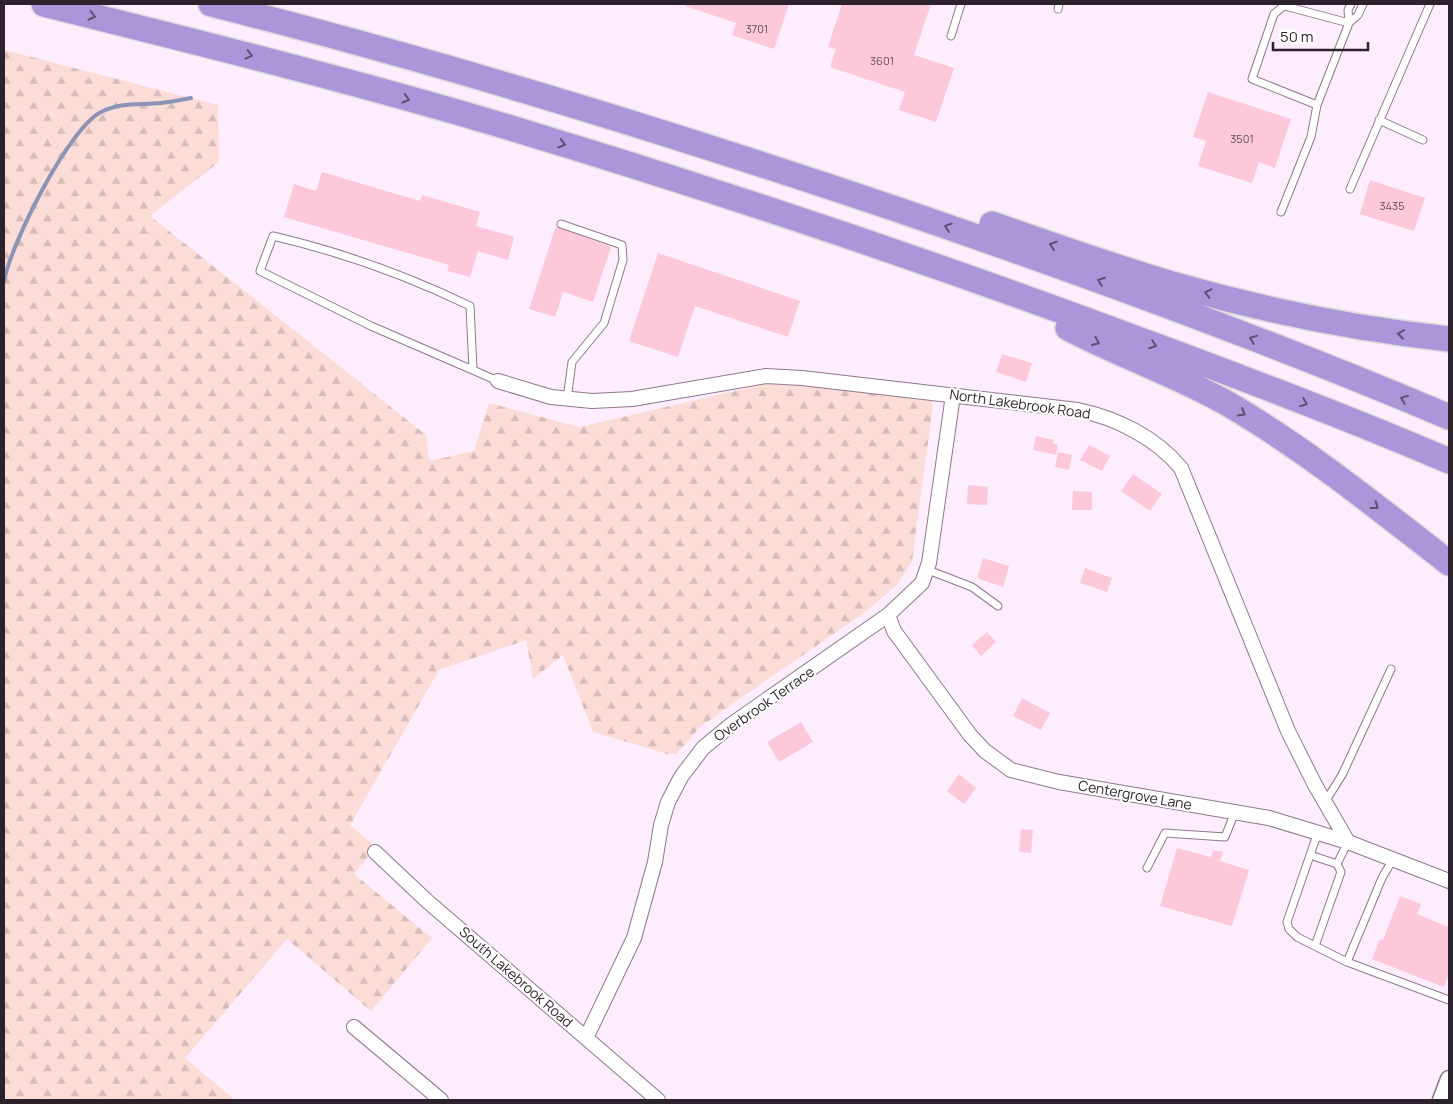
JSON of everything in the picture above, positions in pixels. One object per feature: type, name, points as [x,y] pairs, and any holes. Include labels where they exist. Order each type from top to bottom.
[{"type":"highway","points":[[44,4],[255,56],[509,128],[655,173],[976,279],[1242,378],[1449,460]]},
{"type":"highway","points":[[211,4],[431,64],[773,168],[1159,302],[1449,417]]},
{"type":"highway","points":[[773,168],[936,205],[1171,284],[1337,323],[1449,339]]},
{"type":"highway","points":[[976,279],[1091,340],[1191,384],[1229,405],[1303,452],[1449,563]]},
{"type":"street","name":"North Lakebrook Road","points":[[498,381],[567,400],[592,401],[632,399],[766,376],[953,395],[1093,413],[1144,436],[1167,451],[1181,468],[1197,503],[1288,731],[1348,842]]},
{"type":"street","name":"Overbrook Terrace","points":[[586,1038],[634,938],[655,862],[663,814],[691,763],[711,740],[732,724],[888,615],[914,591],[928,570],[953,395]]},
{"type":"street","name":"Centergrove Lane","points":[[888,615],[894,631],[970,735],[985,751],[1010,770],[1059,782],[1269,818],[1348,842],[1449,881]]},
{"type":"street","name":"South Lakebrook Road","points":[[375,852],[427,901],[658,1100]]},
{"type":"street","points":[[354,1027],[441,1100]]},
{"type":"street","points":[[1441,1100],[1449,1079]]},
{"type":"lane","points":[[951,36],[961,4]]},
{"type":"lane","points":[[1281,212],[1311,138],[1317,105],[1349,23],[1348,10],[1351,4]]},
{"type":"lane","points":[[1349,23],[1358,15],[1363,4]]},
{"type":"lane","points":[[1350,189],[1430,4]]},
{"type":"lane","points":[[1317,105],[1252,79],[1274,14],[1285,5],[1349,23]]},
{"type":"lane","points":[[1379,120],[1423,140]]},
{"type":"lane","points":[[561,224],[622,245],[623,260],[604,323],[572,362],[567,400]]},
{"type":"lane","points":[[473,370],[470,306],[430,287],[316,246],[273,236],[260,271],[371,326],[498,381]]},
{"type":"lane","points":[[928,570],[972,587],[998,606]]},
{"type":"lane","points":[[1325,802],[1342,775],[1391,669]]},
{"type":"lane","points":[[1147,868],[1165,833],[1226,837],[1235,812]]},
{"type":"lane","points":[[1318,832],[1287,922],[1289,929],[1296,937],[1348,962],[1449,1000]]},
{"type":"lane","points":[[1337,864],[1348,842]]},
{"type":"lane","points":[[1310,855],[1337,864],[1341,872],[1315,946]]},
{"type":"lane","points":[[1348,962],[1382,878],[1394,859]]},
{"type":"green space","points":[[4,50],[218,105],[219,162],[150,216],[426,435],[429,461],[474,451],[489,403],[579,427],[784,380],[931,396],[933,405],[912,561],[897,585],[861,615],[699,728],[677,754],[667,754],[593,732],[563,655],[533,679],[526,640],[439,670],[350,825],[376,847],[354,874],[432,938],[371,1011],[287,939],[185,1058],[235,1100],[4,1100]]},
{"type":"building","points":[[685,4],[789,4],[774,49],[732,35],[736,23],[685,6]]},
{"type":"building","points":[[842,4],[931,4],[914,55],[954,68],[936,122],[899,110],[905,92],[830,67],[836,49],[828,47]]},
{"type":"building","points":[[1208,92],[1291,119],[1275,168],[1259,162],[1252,183],[1198,166],[1206,141],[1193,137]]},
{"type":"building","points":[[322,172],[420,201],[422,195],[480,212],[476,226],[514,237],[508,260],[478,251],[470,277],[447,271],[449,265],[284,217],[294,184],[316,191]]},
{"type":"building","points":[[1370,180],[1425,198],[1414,231],[1360,214]]},
{"type":"building","points":[[556,226],[611,247],[593,302],[563,292],[555,317],[529,309]]},
{"type":"building","points":[[658,253],[800,301],[788,337],[695,306],[678,357],[629,341]]},
{"type":"building","points":[[1002,354],[1032,363],[1026,382],[996,372]]},
{"type":"building","points":[[1036,436],[1054,440],[1053,444],[1058,445],[1056,455],[1033,450]]},
{"type":"building","points":[[1089,445],[1110,456],[1102,471],[1080,460]]},
{"type":"building","points":[[1058,452],[1072,455],[1069,470],[1055,467]]},
{"type":"building","points":[[1133,474],[1162,494],[1150,511],[1121,491]]},
{"type":"building","points":[[968,485],[988,487],[987,505],[967,504]]},
{"type":"building","points":[[1073,491],[1092,492],[1092,510],[1072,510]]},
{"type":"building","points":[[983,558],[1009,566],[1003,587],[977,578]]},
{"type":"building","points":[[1085,568],[1112,578],[1107,592],[1080,583]]},
{"type":"building","points":[[987,632],[996,642],[981,656],[972,645]]},
{"type":"building","points":[[1022,698],[1050,713],[1041,730],[1013,716]]},
{"type":"building","points":[[801,722],[813,742],[779,762],[767,742]]},
{"type":"building","points":[[959,774],[976,788],[964,804],[947,791]]},
{"type":"building","points":[[1021,829],[1033,830],[1031,853],[1019,852]]},
{"type":"building","points":[[1177,848],[1211,857],[1213,850],[1223,852],[1220,861],[1249,870],[1232,926],[1160,906]]},
{"type":"building","points":[[1400,896],[1421,904],[1417,914],[1449,927],[1449,974],[1444,987],[1372,959],[1380,939],[1383,940]]},
{"type":"waterway","points":[[4,281],[17,241],[43,189],[73,140],[88,123],[101,112],[115,107],[130,104],[165,103],[191,98]]}]
